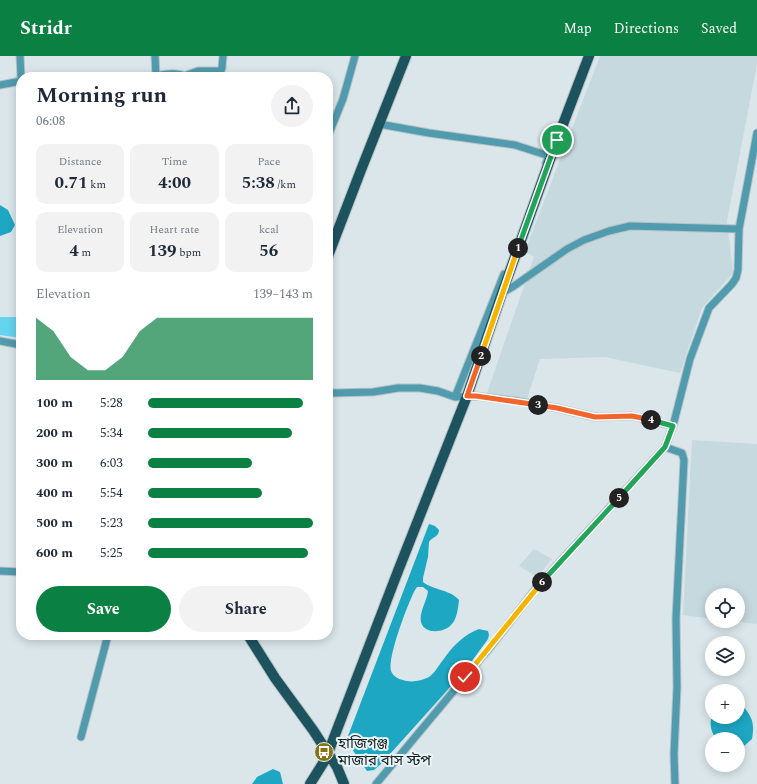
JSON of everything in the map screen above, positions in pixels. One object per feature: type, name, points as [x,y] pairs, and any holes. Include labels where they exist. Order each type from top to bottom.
[{"type":"main road","points":[[333,243],[406,56]]},
{"type":"main road","points":[[310,784],[326,760],[467,396],[557,140],[589,56]]},
{"type":"main road","points":[[251,640],[275,678],[328,753],[337,767],[344,784]]},
{"type":"street","points":[[20,56],[22,72]]},
{"type":"street","points":[[154,56],[154,72]]},
{"type":"street","points":[[195,72],[221,71],[223,56]]},
{"type":"street","points":[[333,124],[343,99],[355,56]]},
{"type":"street","points":[[0,85],[16,82]]},
{"type":"street","points":[[379,124],[428,133],[515,145],[548,156],[455,397]]},
{"type":"street","points":[[376,784],[492,645],[537,586],[665,447],[673,426],[690,359],[707,312],[736,278],[738,270],[739,230],[757,133]]},
{"type":"street","points":[[502,294],[567,249],[609,230],[630,226],[739,230]]},
{"type":"street","points":[[0,341],[16,344]]},
{"type":"street","points":[[333,393],[373,392],[398,388],[420,388],[438,391],[455,397],[476,396],[516,401],[557,408],[595,417],[632,416],[673,426]]},
{"type":"street","points":[[665,447],[682,453],[684,460],[676,618],[677,688],[674,754],[675,784]]},
{"type":"street","points":[[0,571],[16,572]]},
{"type":"street","points":[[81,737],[107,640]]},
{"type":"shaded area","points":[[600,56],[757,56],[757,64],[727,221],[733,273],[702,308],[680,373],[605,357],[540,359],[527,399],[487,393],[534,257],[525,251]]},
{"type":"shaded area","points":[[0,205],[8,210],[15,225],[11,232],[0,236]]},
{"type":"shaded area","points":[[0,317],[16,317],[16,337],[0,335]]},
{"type":"shaded area","points":[[692,440],[757,444],[757,624],[745,622],[745,588],[705,588],[705,618],[683,615]]},
{"type":"shaded area","points":[[429,524],[435,526],[439,532],[437,536],[429,542],[428,557],[423,582],[456,597],[459,600],[457,614],[452,624],[443,630],[434,631],[426,629],[421,622],[421,618],[428,591],[423,587],[417,587],[408,606],[395,643],[391,664],[392,673],[394,676],[406,681],[423,680],[433,674],[446,655],[463,638],[479,629],[488,631],[488,639],[469,665],[381,764],[374,770],[367,771],[352,749],[348,736]]},
{"type":"shaded area","points":[[534,549],[552,559],[537,577],[519,566]]},
{"type":"shaded area","points":[[745,708],[753,724],[752,739],[745,745],[745,732],[712,732],[711,725],[745,724]]},
{"type":"shaded area","points":[[273,769],[280,772],[283,784],[252,784],[257,777]]},
{"type":"place","name":"হাজিগঞ্জ মাজার বাস স্টপ","points":[[324,752]]},
{"type":"route","points":[[465,677],[492,645],[537,586],[665,447],[673,426],[632,416],[595,417],[557,408],[516,401],[467,396],[557,140]]}]
